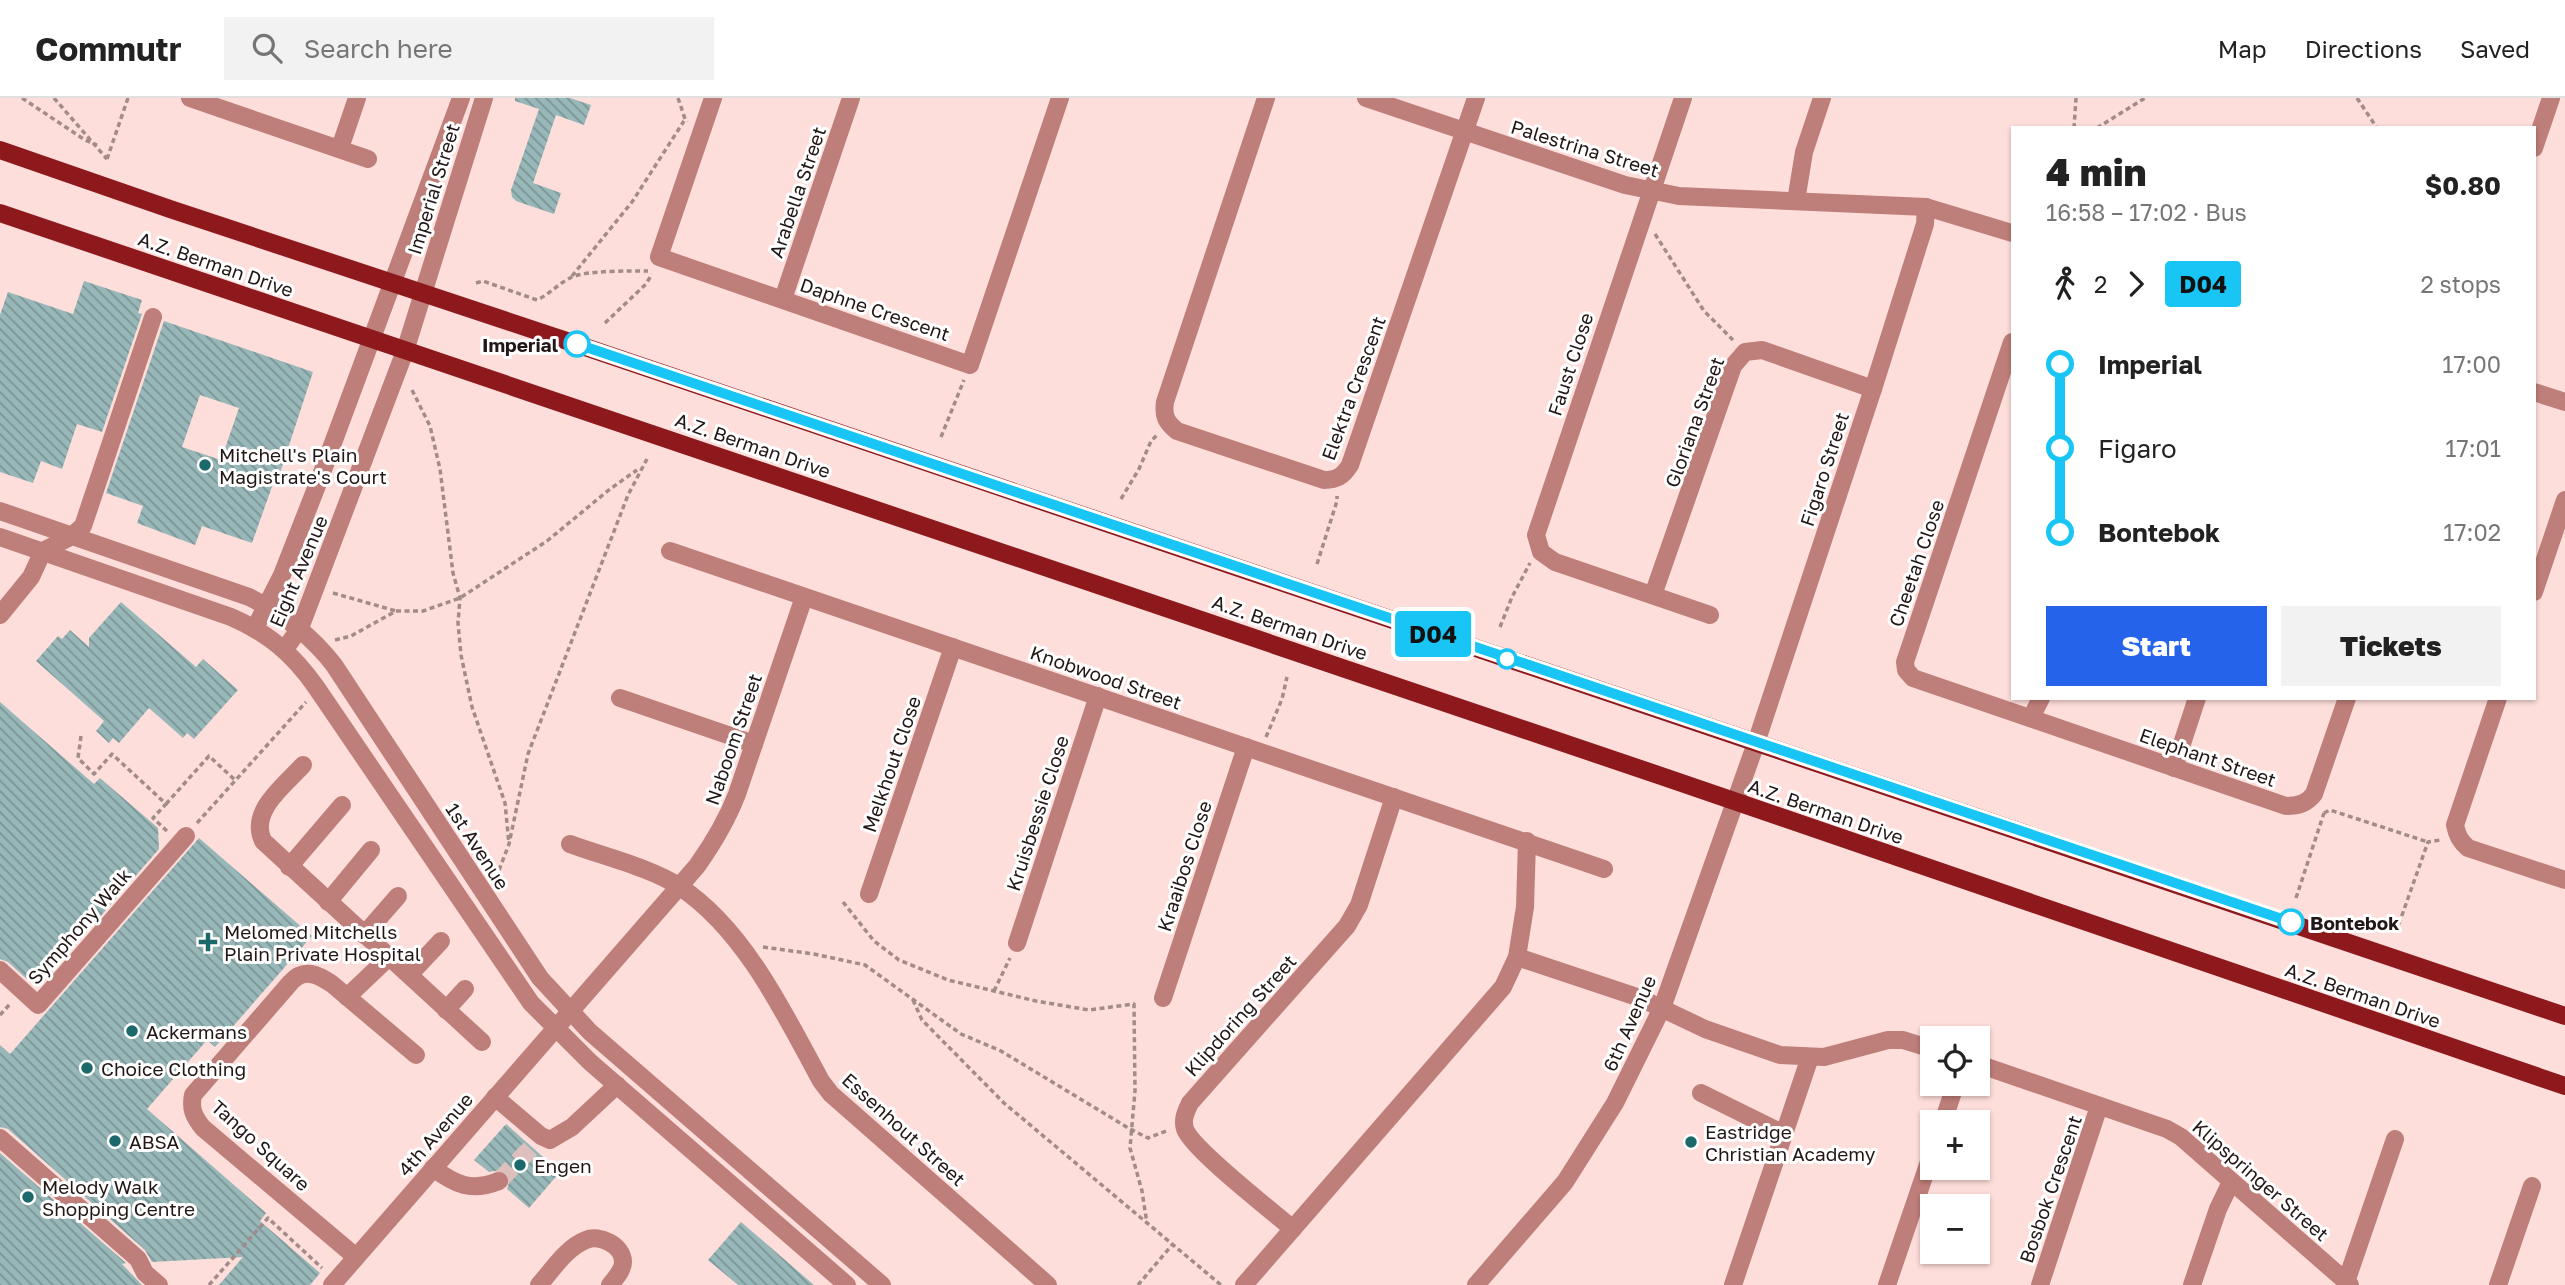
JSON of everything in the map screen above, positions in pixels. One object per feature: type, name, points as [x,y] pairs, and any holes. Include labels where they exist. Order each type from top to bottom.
[{"type":"main road","name":"A.Z. Berman Drive","points":[[0,150],[2565,1016]]},
{"type":"main road","name":"A.Z. Berman Drive","points":[[0,213],[371,340],[616,420],[2565,1086]]},
{"type":"street","points":[[190,98],[368,159]]},
{"type":"street","points":[[340,148],[357,98]]},
{"type":"street","name":"Imperial Street","points":[[371,340],[461,98]]},
{"type":"street","name":"Imperial Street","points":[[405,351],[484,98]]},
{"type":"street","name":"Daphne Crescent","points":[[713,98],[659,257],[970,365]]},
{"type":"street","name":"Arabella Street","points":[[783,299],[851,98]]},
{"type":"street","points":[[970,365],[1060,98]]},
{"type":"street","points":[[1168,424],[1164,413],[1165,402],[1266,98]]},
{"type":"street","name":"Palestrina Street","points":[[1366,98],[1625,186],[1679,196],[1926,207],[2011,233]]},
{"type":"street","name":"Elektra Crescent","points":[[1168,424],[1177,430],[1324,480],[1335,480],[1345,474],[1476,98]]},
{"type":"street","name":"Faust Close","points":[[1541,552],[1536,535],[1683,98]]},
{"type":"street","points":[[1796,201],[1804,152],[1822,98]]},
{"type":"street","points":[[2536,143],[2552,98]]},
{"type":"street","name":"Figaro Street","points":[[1756,743],[1873,389],[1925,224],[1926,207]]},
{"type":"street","points":[[0,615],[31,577],[43,551],[72,536],[83,526],[153,317]]},
{"type":"street","name":"Eight Avenue","points":[[255,628],[282,575],[371,340]]},
{"type":"street","name":"Cheetah Close","points":[[2011,345],[1905,662],[1906,670],[1913,678],[2031,719]]},
{"type":"street","name":"Gloriana Street","points":[[1653,596],[1733,366],[1745,352],[1762,350],[1873,389]]},
{"type":"street","name":"Eight Avenue","points":[[285,649],[300,628],[405,351]]},
{"type":"street","points":[[2536,393],[2565,402]]},
{"type":"street","points":[[2536,586],[2565,500]]},
{"type":"street","name":"1st Avenue","points":[[0,511],[239,594],[267,606],[300,628],[334,665],[540,978],[597,1039],[882,1285]]},
{"type":"street","points":[[0,537],[232,617],[255,628],[285,649],[313,682],[521,990],[556,1028],[617,1085],[847,1285]]},
{"type":"street","name":"Knobwood Street","points":[[670,551],[1604,869]]},
{"type":"street","points":[[1541,552],[1555,562],[1710,615]]},
{"type":"street","name":"Naboom Street","points":[[570,1011],[697,866],[726,822],[804,597]]},
{"type":"street","name":"Melkhout Close","points":[[869,894],[953,647]]},
{"type":"street","name":"Kruisbessie Close","points":[[1017,943],[1098,696]]},
{"type":"street","points":[[620,698],[754,744]]},
{"type":"street","points":[[2031,719],[2040,700]]},
{"type":"street","points":[[2174,768],[2195,700]]},
{"type":"street","points":[[2308,801],[2314,794],[2346,700]]},
{"type":"street","points":[[2497,700],[2455,825],[2459,838],[2468,848],[2565,880]]},
{"type":"street","name":"Elephant Street","points":[[2031,719],[2286,806],[2296,806],[2308,801]]},
{"type":"street","name":"6th Avenue","points":[[1476,1285],[1565,1182],[1615,1103],[1662,1009],[1756,743]]},
{"type":"street","name":"Kraaibos Close","points":[[1163,998],[1253,750]]},
{"type":"street","points":[[303,765],[267,805],[258,824],[263,841],[482,1042]]},
{"type":"street","name":"Klipdoring Street","points":[[1293,1229],[1199,1148],[1186,1132],[1184,1115],[1190,1103],[1347,926],[1359,905],[1394,797]]},
{"type":"street","points":[[289,867],[342,805]]},
{"type":"street","name":"Symphony Walk","points":[[0,970],[38,1005],[183,839]]},
{"type":"street","points":[[1244,1285],[1503,986],[1517,957],[1525,907],[1527,841]]},
{"type":"street","points":[[570,844],[680,886]]},
{"type":"street","points":[[328,902],[371,850]]},
{"type":"street","name":"Essenhout Street","points":[[680,886],[701,904],[749,956],[831,1094],[1048,1285]]},
{"type":"street","points":[[364,935],[398,896]]},
{"type":"street","points":[[409,975],[440,941]]},
{"type":"street","points":[[346,997],[389,957]]},
{"type":"street","points":[[1517,957],[1640,998],[1705,1029],[1780,1055],[1824,1057],[1888,1040],[1903,1040],[1920,1045]]},
{"type":"street","name":"Tango Square","points":[[356,1257],[217,1140],[196,1119],[191,1103],[193,1095],[290,982],[301,974],[313,974],[332,984],[416,1055]]},
{"type":"street","points":[[446,1010],[465,989]]},
{"type":"street","name":"4th Avenue","points":[[328,1278],[356,1257],[570,1011]]},
{"type":"street","points":[[1733,1285],[1810,1057]]},
{"type":"street","name":"Klipspringer Street","points":[[1990,1068],[2167,1129],[2181,1137],[2347,1284]]},
{"type":"street","points":[[495,1097],[536,1142],[563,1134],[617,1085]]},
{"type":"street","points":[[1701,1093],[1784,1134]]},
{"type":"street","name":"Bosbok Crescent","points":[[2039,1285],[2099,1106]]},
{"type":"street","points":[[0,1138],[138,1259],[145,1272],[159,1285]]},
{"type":"street","points":[[2347,1284],[2395,1139]]},
{"type":"street","points":[[433,1168],[451,1182],[466,1187],[499,1181]]},
{"type":"street","points":[[1887,1285],[1923,1180]]},
{"type":"street","points":[[2192,1285],[2218,1209],[2231,1182]]},
{"type":"street","points":[[2498,1285],[2532,1186]]},
{"type":"street","points":[[539,1285],[574,1247],[582,1241],[597,1237],[607,1241],[621,1255],[623,1262],[621,1270],[610,1285]]},
{"type":"path","points":[[22,98],[85,140],[97,145]]},
{"type":"path","points":[[54,98],[107,159],[128,98]]},
{"type":"path","points":[[2074,126],[2076,98]]},
{"type":"path","points":[[2100,126],[2146,98]]},
{"type":"path","points":[[2357,98],[2376,126]]},
{"type":"path","points":[[476,283],[483,281],[537,300],[571,277],[632,202],[685,120]]},
{"type":"path","points":[[1643,213],[1704,311],[1745,352]]},
{"type":"path","points":[[571,277],[616,271],[654,271],[646,284],[605,323]]},
{"type":"path","points":[[941,437],[970,365]]},
{"type":"path","points":[[412,390],[430,426],[440,469],[453,573],[460,598],[458,623],[461,654],[472,706],[505,803],[509,844]]},
{"type":"path","points":[[1121,499],[1139,469],[1151,441],[1168,424]]},
{"type":"path","points":[[494,883],[509,844],[528,754],[599,566],[640,468],[647,459]]},
{"type":"path","points":[[333,593],[396,611],[423,611],[460,598],[547,541],[640,468]]},
{"type":"path","points":[[1317,565],[1338,501],[1335,480]]},
{"type":"path","points":[[1500,627],[1527,565],[1541,552]]},
{"type":"path","points":[[333,641],[351,636],[396,611]]},
{"type":"path","points":[[1253,750],[1282,699],[1287,677]]},
{"type":"path","points":[[236,780],[209,756],[153,818],[183,839],[308,700]]},
{"type":"path","points":[[81,736],[78,758],[94,774],[112,754],[166,804]]},
{"type":"path","points":[[2308,801],[2324,813]]},
{"type":"path","points":[[2296,898],[2324,813],[2330,810],[2428,842],[2459,838]]},
{"type":"path","points":[[2396,932],[2428,842]]},
{"type":"path","points":[[843,902],[874,941],[899,960],[948,980],[1036,1001],[1089,1010],[1134,1004],[1135,1091],[1130,1148],[1142,1192],[1146,1224]]},
{"type":"path","points":[[994,991],[1017,943]]},
{"type":"path","points":[[763,947],[866,965],[961,1034],[1001,1051],[1148,1138]]},
{"type":"path","points":[[913,999],[922,1020],[1004,1103],[1221,1285]]},
{"type":"path","points":[[209,1285],[268,1218],[328,1278]]},
{"type":"path","points":[[1138,1285],[1172,1245]]},
{"type":"building","points":[[515,98],[570,98],[591,105],[584,125],[556,115],[533,183],[561,193],[554,214],[516,201],[512,197],[511,190],[539,109],[515,101]]},
{"type":"building","points":[[84,281],[142,300],[138,313],[142,314],[102,432],[77,424],[62,469],[41,461],[33,483],[0,472],[0,315],[8,292],[73,314]]},
{"type":"building","points":[[164,321],[313,372],[277,482],[274,481],[252,543],[202,526],[195,545],[137,523],[143,506],[106,493]],"holes":[[[200,395],[239,408],[221,460],[182,447]]]},
{"type":"building","points":[[121,602],[196,667],[203,659],[238,690],[194,739],[187,733],[183,738],[149,708],[119,743],[113,738],[109,743],[96,731],[104,721],[36,661],[58,636],[62,639],[70,630],[89,647],[89,638]]},
{"type":"building","points":[[0,702],[94,784],[100,778],[158,828],[159,849],[45,980],[29,981],[8,962],[0,959]]},
{"type":"building","points":[[199,838],[312,936],[215,1047],[207,1040],[147,1109],[266,1213],[260,1221],[320,1273],[310,1285],[219,1285],[243,1257],[152,1262],[145,1250],[8,1129],[0,1127],[0,1045],[10,1054]]},
{"type":"building","points":[[506,1124],[560,1172],[529,1208],[507,1189],[510,1178],[506,1172],[489,1172],[474,1160]]},
{"type":"building","name":"Melody Walk Shopping Centre","points":[[0,1153],[126,1263],[122,1264],[142,1285],[0,1285]]},
{"type":"building","points":[[741,1222],[814,1285],[738,1285],[708,1260]]},
{"type":"tunnel","points":[[499,1181],[532,1147]]},
{"type":"bus line","name":"D04","points":[[577,344],[2291,922]]},
{"type":"place","name":"Imperial","points":[[577,344]]},
{"type":"place","name":"Mitchell's Plain Magistrate's Court","points":[[205,465]]},
{"type":"place","name":"Bontebok","points":[[2291,922]]},
{"type":"place","name":"Melomed Mitchells Plain Private Hospital","points":[[208,942]]},
{"type":"place","name":"Ackermans","points":[[132,1031]]},
{"type":"place","name":"Choice Clothing","points":[[87,1068]]},
{"type":"place","name":"ABSA","points":[[115,1141]]},
{"type":"place","name":"Eastridge Christian Academy","points":[[1691,1142]]},
{"type":"place","name":"Engen","points":[[520,1165]]},
{"type":"place","name":"Melody Walk Shopping Centre","points":[[28,1197]]}]
